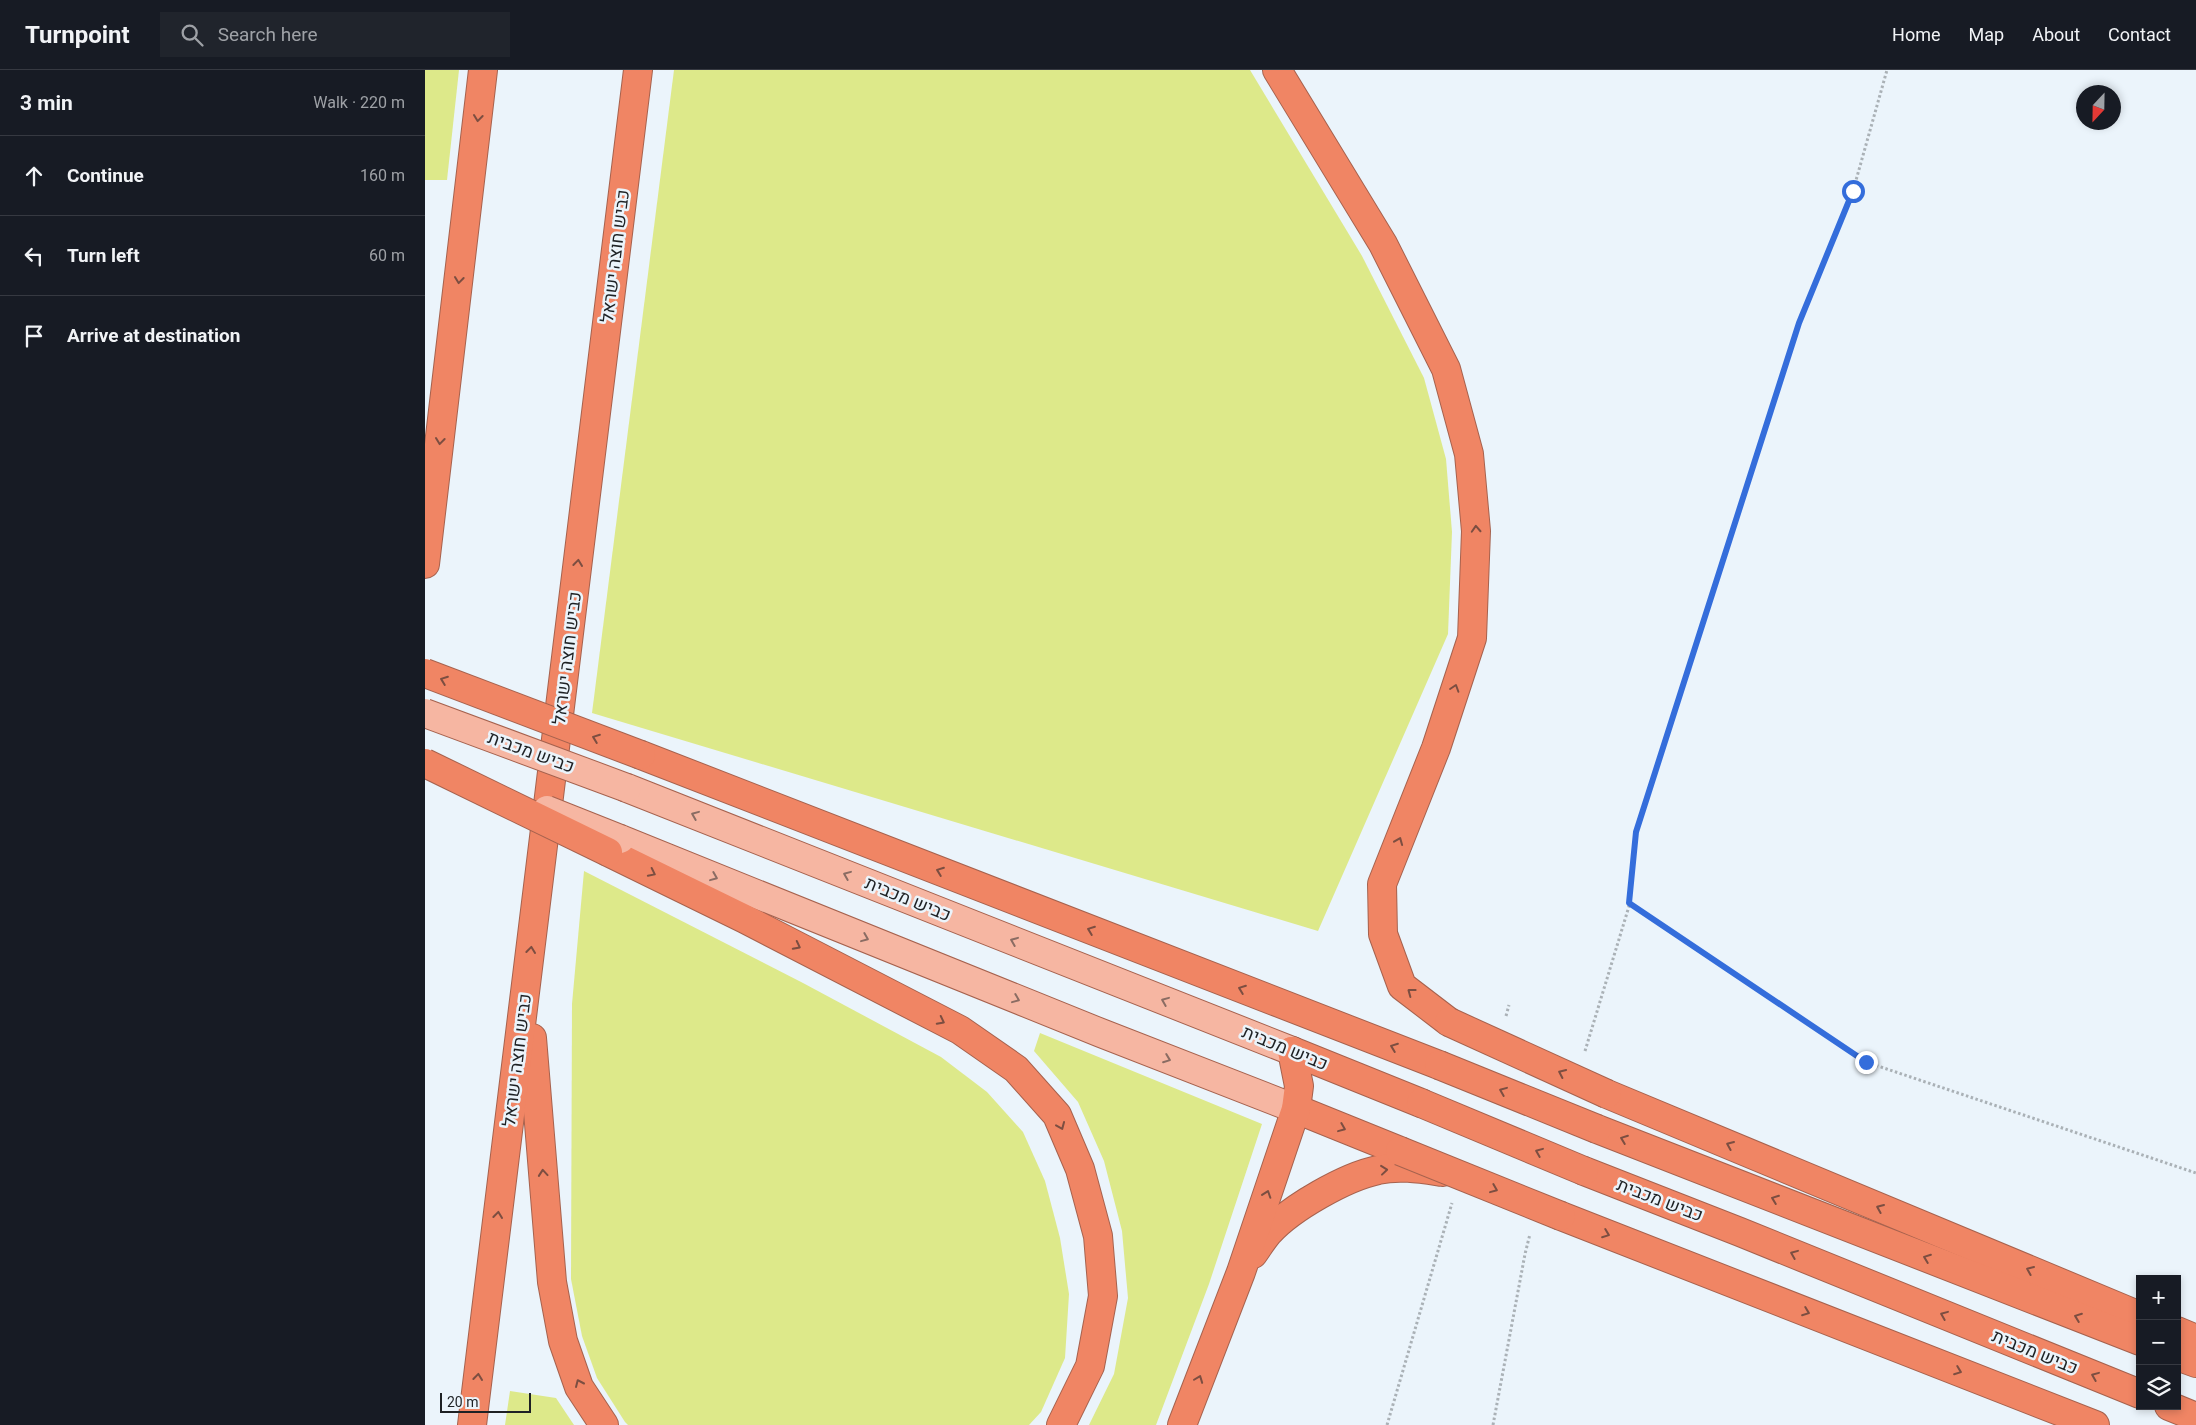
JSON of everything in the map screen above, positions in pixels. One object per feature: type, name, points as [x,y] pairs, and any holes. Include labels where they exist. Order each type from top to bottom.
[{"type":"highway","points":[[425,564],[483,70]]},
{"type":"highway","name":"כביש חוצה ישראל","points":[[472,1425],[638,70]]},
{"type":"highway","points":[[1277,70],[1383,244],[1446,370],[1469,454],[1476,531],[1472,638],[1436,748],[1382,884],[1383,934],[1402,986],[1449,1022],[1607,1094],[2136,1314]]},
{"type":"highway","points":[[425,673],[1439,1065],[1597,1129],[2136,1339]]},
{"type":"highway","points":[[425,762],[614,846],[745,919],[960,1030],[1016,1069],[1057,1115],[1080,1169],[1097,1236],[1103,1296],[1090,1366],[1061,1425]]},
{"type":"highway","points":[[527,982],[552,1282],[563,1341],[579,1387],[604,1425]]},
{"type":"highway","points":[[1182,1425],[1241,1272],[1297,1109],[1299,1086],[1292,1051]]},
{"type":"highway","name":"כביש מכבית","points":[[1292,1051],[1584,1171],[1749,1235],[2136,1392]]},
{"type":"highway","points":[[1297,1109],[1400,1151],[1456,1185]]},
{"type":"highway","points":[[1241,1272],[1269,1232],[1300,1206],[1338,1185],[1378,1170],[1411,1167],[1456,1185],[1561,1216],[2095,1425]]},
{"type":"highway","points":[[2181,1333],[2196,1339]]},
{"type":"highway","points":[[2181,1357],[2196,1363]]},
{"type":"highway","points":[[2179,1410],[2196,1417]]},
{"type":"main road","name":"כביש מכבית","points":[[425,713],[627,788],[1292,1051]]},
{"type":"main road","points":[[614,846],[1297,1109]]},
{"type":"path","points":[[1887,70],[1853,191],[1799,323],[1636,832],[1629,903],[1866,1062],[2196,1173]]},
{"type":"path","points":[[1503,1024],[1509,1005]]},
{"type":"path","points":[[1387,1425],[1456,1185]]},
{"type":"green space","points":[[425,70],[459,70],[447,180],[425,180]]},
{"type":"green space","points":[[674,70],[1250,70],[1362,256],[1424,378],[1446,459],[1452,532],[1448,634],[1318,931],[592,713]]},
{"type":"green space","points":[[584,871],[803,983],[941,1057],[987,1092],[1023,1132],[1045,1181],[1060,1238],[1069,1294],[1065,1358],[1041,1412],[1029,1425],[628,1425],[625,1422],[597,1378],[582,1336],[571,1279],[572,1004]]},
{"type":"green space","points":[[1040,1033],[1262,1124],[1209,1284],[1156,1425],[1089,1425],[1114,1374],[1128,1298],[1122,1231],[1104,1161],[1078,1102],[1034,1051]]},
{"type":"green space","points":[[510,1391],[556,1398],[574,1425],[505,1425]]},
{"type":"route","points":[[1853,191],[1799,323],[1636,832],[1629,903],[1866,1062]]}]
